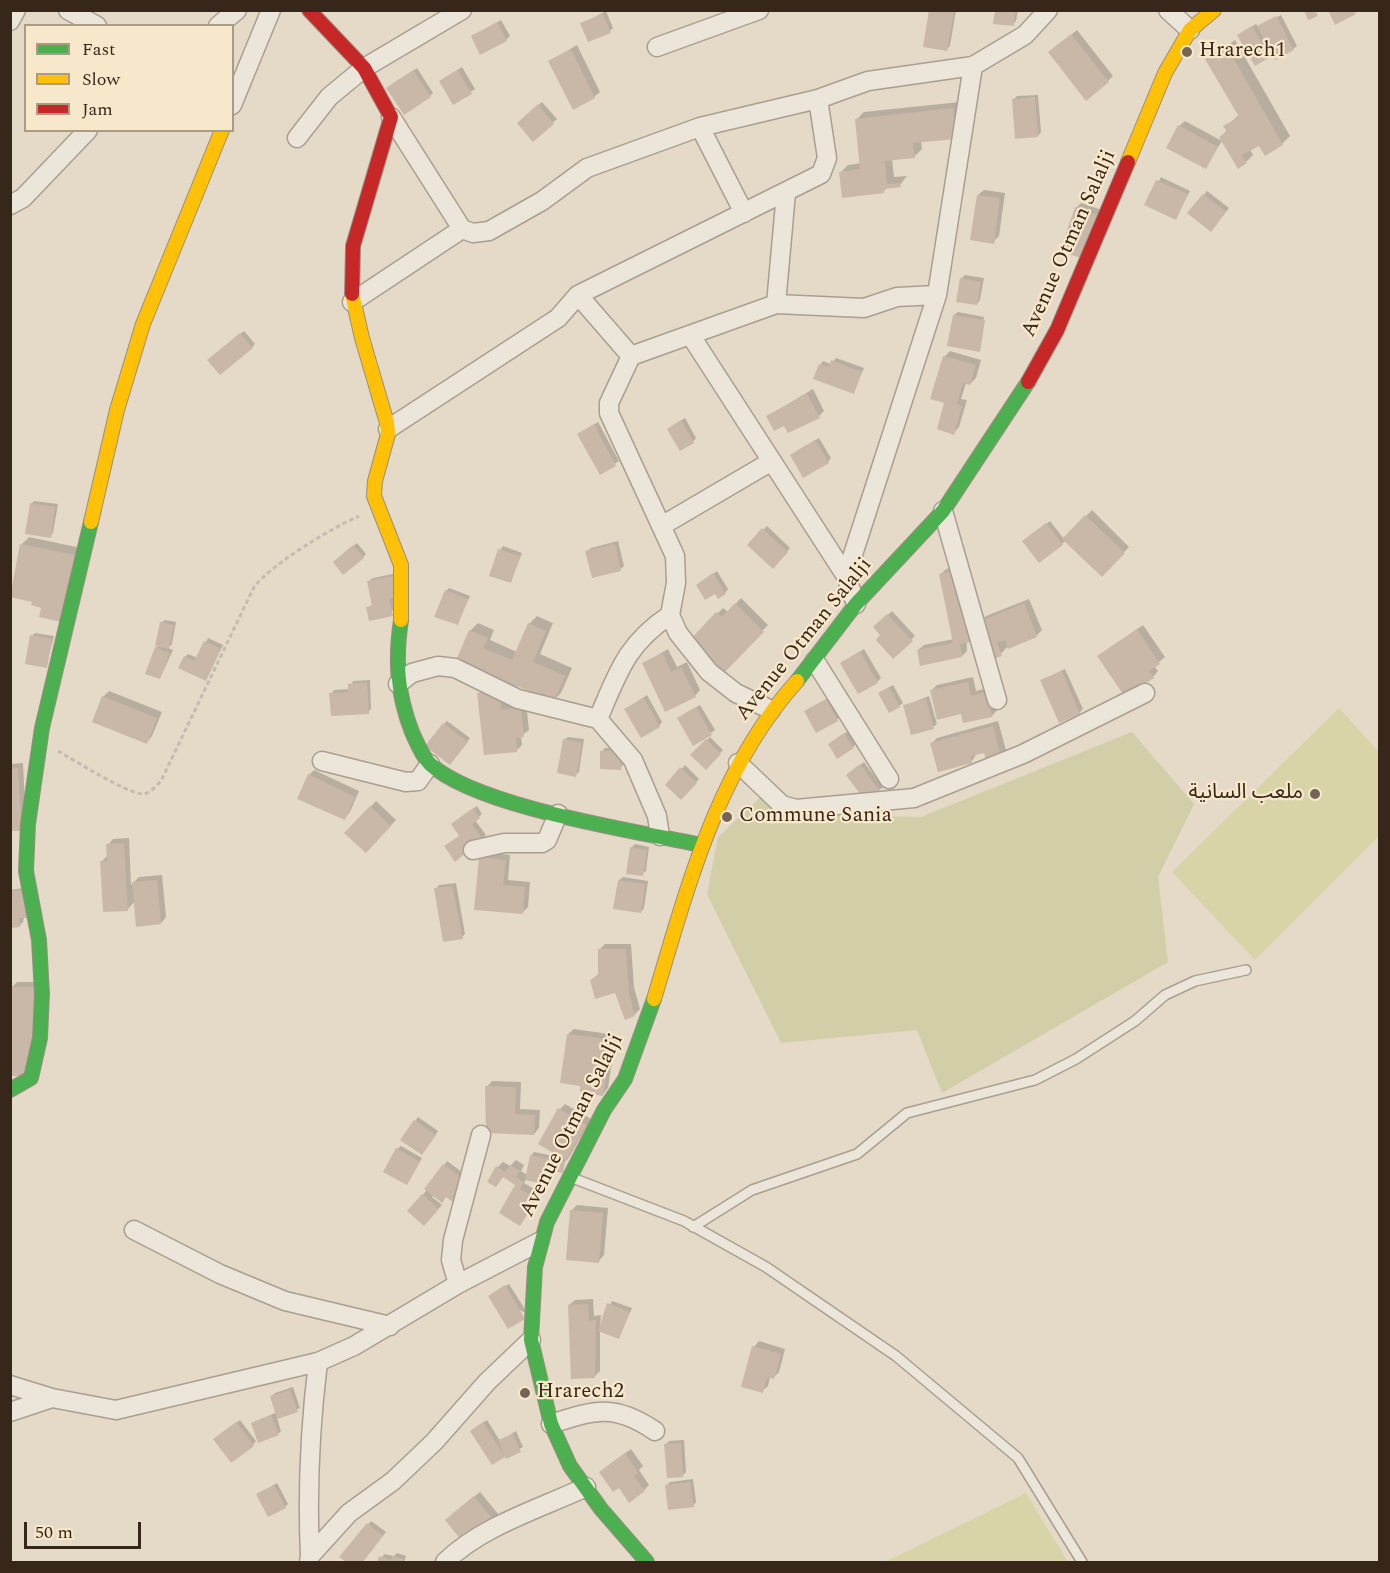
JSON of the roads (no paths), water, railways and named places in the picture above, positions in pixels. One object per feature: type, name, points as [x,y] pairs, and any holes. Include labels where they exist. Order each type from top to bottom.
[{"type":"street","points":[[10,21],[16,10]]},
{"type":"street","points":[[68,10],[93,24]]},
{"type":"street","points":[[221,24],[237,10]]},
{"type":"street","points":[[234,100],[271,10]]},
{"type":"street","points":[[309,10],[364,68],[391,117],[462,229],[473,233],[489,231],[542,201],[587,168],[700,127],[818,99],[868,81],[973,66],[1025,35],[1048,10]]},
{"type":"street","points":[[297,138],[329,97],[364,68],[462,10]]},
{"type":"street","points":[[657,47],[759,10]]},
{"type":"street","points":[[1168,10],[1190,30]]},
{"type":"street","name":"Avenue Otman Salalji","points":[[647,1563],[570,1466],[551,1424],[531,1340],[532,1293],[539,1242],[568,1177],[604,1110],[625,1079],[644,1032],[701,845],[738,763],[771,710],[815,661],[856,603],[943,511],[1021,396],[1057,330],[1165,73],[1190,30],[1214,10]]},
{"type":"street","points":[[846,576],[937,295],[973,66]]},
{"type":"street","points":[[388,429],[558,318],[578,295],[821,174],[827,158],[818,99]]},
{"type":"street","points":[[391,117],[353,246],[349,268],[352,302],[388,429],[376,472],[374,490],[377,508],[400,560],[403,590],[395,644],[398,684],[415,736],[429,764],[462,784],[558,814],[701,845]]},
{"type":"street","points":[[700,127],[744,213]]},
{"type":"street","points":[[10,205],[29,192],[86,132]]},
{"type":"street","points":[[10,1090],[21,1086],[31,1077],[40,1038],[42,994],[39,940],[26,871],[28,824],[40,742],[117,410],[143,324],[221,132]]},
{"type":"street","points":[[776,304],[786,193]]},
{"type":"street","points":[[352,302],[462,229]]},
{"type":"street","points":[[578,295],[631,356]]},
{"type":"street","points":[[771,710],[736,693],[709,672],[678,633],[669,615],[676,583],[675,556],[663,525],[609,413],[612,393],[631,356],[776,304],[864,308],[897,297],[937,295]]},
{"type":"street","points":[[691,336],[846,576],[856,603]]},
{"type":"street","points":[[663,525],[772,461]]},
{"type":"street","points":[[943,511],[997,700]]},
{"type":"street","points":[[598,719],[626,654],[644,634],[669,615]]},
{"type":"street","points":[[815,661],[889,779]]},
{"type":"street","points":[[398,684],[412,673],[438,666],[455,668],[518,699],[598,719],[633,760],[657,816],[660,836]]},
{"type":"street","points":[[738,763],[782,805],[796,809],[914,798],[1023,754],[1145,693]]},
{"type":"street","points":[[322,761],[406,782],[418,781],[429,764]]},
{"type":"street","points":[[473,850],[504,843],[542,843],[547,840],[558,814]]},
{"type":"street","points":[[458,1284],[451,1260],[453,1240],[481,1136]]},
{"type":"street","points":[[134,1230],[220,1274],[285,1301],[390,1326]]},
{"type":"street","points":[[10,1385],[52,1398],[116,1410],[318,1362],[390,1326],[458,1284],[539,1242]]},
{"type":"street","points":[[310,1559],[349,1513],[393,1481],[434,1442],[487,1382],[531,1340]]},
{"type":"street","points":[[310,1559],[311,1422],[318,1362]]},
{"type":"street","points":[[10,1412],[52,1398]]},
{"type":"street","points":[[551,1424],[601,1410],[629,1416],[655,1431]]},
{"type":"street","points":[[445,1563],[454,1554],[500,1526],[586,1487]]},
{"type":"lane","points":[[693,1227],[752,1190],[857,1154],[907,1113],[1035,1080],[1076,1059],[1135,1021],[1165,995],[1195,981],[1246,970]]},
{"type":"lane","points":[[568,1177],[693,1227],[766,1267],[896,1356],[1018,1458],[1082,1563]]},
{"type":"place","name":"Hrarech1","points":[[1187,52]]},
{"type":"place","name":"ملعب السانية","points":[[1315,794]]},
{"type":"place","name":"Commune Sania","points":[[727,817]]},
{"type":"place","name":"Hrarech2","points":[[525,1393]]}]
